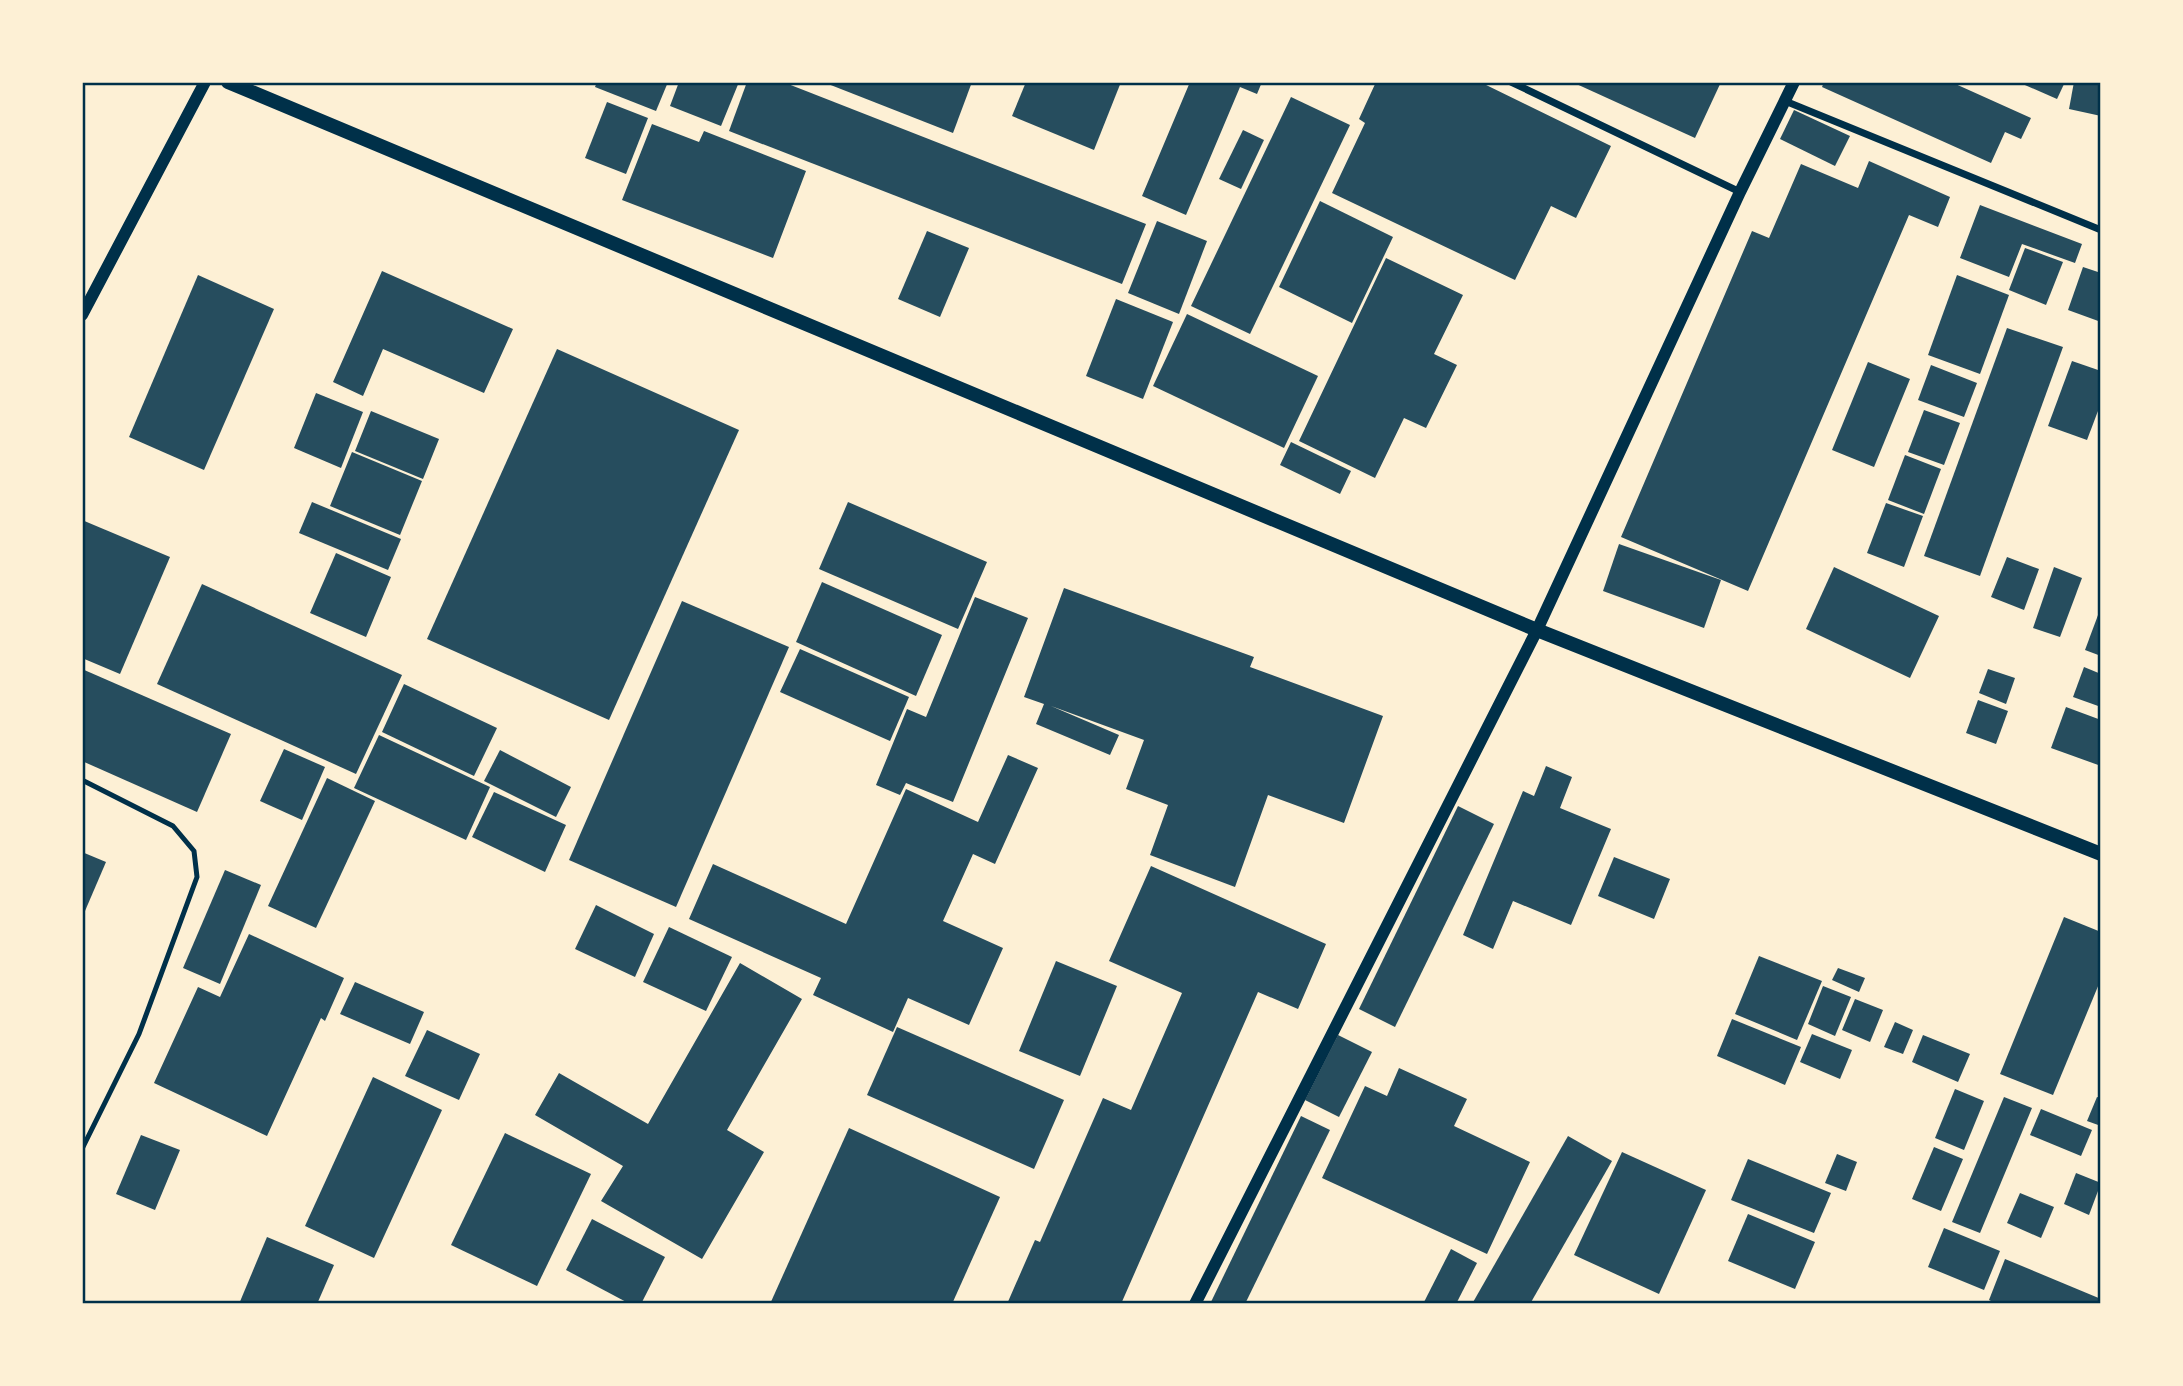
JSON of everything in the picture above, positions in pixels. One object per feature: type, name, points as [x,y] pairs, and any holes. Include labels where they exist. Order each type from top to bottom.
[{"type":"main road","points":[[228,82],[1537,631],[2101,854]]},
{"type":"street","points":[[82,315],[205,82]]},
{"type":"street","points":[[1511,82],[1740,192]]},
{"type":"street","points":[[1195,1304],[1537,631],[1740,192],[1794,82]]},
{"type":"street","points":[[1785,101],[2101,230]]},
{"type":"lane","points":[[82,780],[173,826],[194,850],[197,877],[139,1034],[84,1138],[82,1149]]},
{"type":"building","points":[[597,82],[668,82],[656,111],[595,87]]},
{"type":"building","points":[[679,82],[739,82],[721,126],[670,106]]},
{"type":"building","points":[[747,82],[783,82],[1146,224],[1122,284],[729,131]]},
{"type":"building","points":[[823,82],[972,82],[953,133]]},
{"type":"building","points":[[1026,82],[1121,82],[1094,150],[1012,116]]},
{"type":"building","points":[[1190,82],[1262,82],[1257,94],[1240,87],[1186,215],[1142,196]]},
{"type":"building","points":[[1376,82],[1480,82],[1611,146],[1576,218],[1551,206],[1515,280],[1332,193],[1365,123],[1359,119]]},
{"type":"building","points":[[1572,82],[1721,82],[1695,138]]},
{"type":"building","points":[[1824,82],[1951,82],[2031,118],[2021,139],[2005,132],[1991,163],[1822,87]]},
{"type":"building","points":[[2018,82],[2065,82],[2057,99]]},
{"type":"building","points":[[2074,82],[2101,84],[2101,116],[2069,109]]},
{"type":"building","points":[[1291,97],[1350,125],[1250,334],[1191,306]]},
{"type":"building","points":[[607,102],[648,118],[626,174],[585,158]]},
{"type":"building","points":[[1794,110],[1850,136],[1835,166],[1780,139]]},
{"type":"building","points":[[652,124],[699,142],[704,131],[806,171],[773,258],[622,200]]},
{"type":"building","points":[[1243,130],[1264,140],[1241,189],[1219,179]]},
{"type":"building","points":[[1869,161],[1950,197],[1938,227],[1909,215],[1748,591],[1621,537],[1752,231],[1769,238],[1801,164],[1858,188]]},
{"type":"building","points":[[1320,201],[1393,237],[1352,323],[1279,287]]},
{"type":"building","points":[[1980,205],[2082,244],[2075,263],[2022,244],[2009,277],[1960,258]]},
{"type":"building","points":[[1157,221],[1207,241],[1179,314],[1128,293]]},
{"type":"building","points":[[927,231],[969,248],[940,317],[898,299]]},
{"type":"building","points":[[2025,248],[2063,262],[2046,305],[2009,290]]},
{"type":"building","points":[[1386,258],[1463,295],[1434,354],[1457,365],[1426,428],[1404,418],[1375,478],[1299,441]]},
{"type":"building","points":[[2083,267],[2101,273],[2101,322],[2068,310]]},
{"type":"building","points":[[382,271],[513,329],[484,393],[383,349],[363,396],[333,382]]},
{"type":"building","points":[[198,275],[274,309],[204,470],[129,437]]},
{"type":"building","points":[[1957,275],[2009,295],[1980,374],[1928,355]]},
{"type":"building","points":[[1116,299],[1173,322],[1143,399],[1086,376]]},
{"type":"building","points":[[1187,314],[1318,376],[1284,448],[1153,386]]},
{"type":"building","points":[[2007,328],[2063,347],[1980,576],[1924,556]]},
{"type":"building","points":[[557,349],[739,430],[609,720],[427,639]]},
{"type":"building","points":[[2072,361],[2101,371],[2101,403],[2087,440],[2048,426]]},
{"type":"building","points":[[1868,362],[1910,379],[1874,467],[1832,450]]},
{"type":"building","points":[[1931,365],[1977,383],[1964,417],[1918,400]]},
{"type":"building","points":[[316,393],[363,412],[341,468],[294,448]]},
{"type":"building","points":[[1924,410],[1960,423],[1944,465],[1908,452]]},
{"type":"building","points":[[371,411],[439,439],[423,479],[355,451]]},
{"type":"building","points":[[1291,442],[1351,471],[1340,494],[1280,465]]},
{"type":"building","points":[[352,452],[422,481],[400,535],[330,506]]},
{"type":"building","points":[[1905,455],[1941,469],[1924,514],[1888,500]]},
{"type":"building","points":[[312,502],[401,539],[388,570],[299,533]]},
{"type":"building","points":[[848,502],[987,562],[958,629],[819,569]]},
{"type":"building","points":[[1886,503],[1923,516],[1904,567],[1867,553]]},
{"type":"building","points":[[82,520],[170,557],[120,674],[82,658]]},
{"type":"building","points":[[1619,544],[1721,580],[1704,628],[1603,591]]},
{"type":"building","points":[[336,553],[391,577],[366,637],[310,613]]},
{"type":"building","points":[[2007,557],[2039,569],[2024,610],[1991,597]]},
{"type":"building","points":[[1834,567],[1939,616],[1910,678],[1806,629]]},
{"type":"building","points":[[2054,567],[2082,578],[2060,637],[2033,628]]},
{"type":"building","points":[[822,582],[942,635],[916,696],[796,642]]},
{"type":"building","points":[[202,584],[402,675],[356,774],[157,684]]},
{"type":"building","points":[[1064,588],[1254,657],[1250,667],[1383,716],[1344,823],[1268,795],[1235,887],[1150,855],[1168,805],[1126,789],[1144,740],[1051,706],[1119,735],[1110,755],[1036,724],[1044,704],[1024,697]]},
{"type":"building","points":[[975,597],[1028,618],[953,802],[906,783],[900,795],[876,785],[907,709],[926,717]]},
{"type":"building","points":[[682,601],[789,647],[676,907],[569,860]]},
{"type":"building","points":[[2101,607],[2101,656],[2085,650]]},
{"type":"building","points":[[800,649],[909,697],[890,741],[780,692]]},
{"type":"building","points":[[2084,667],[2101,674],[2101,707],[2073,697]]},
{"type":"building","points":[[82,669],[231,734],[197,812],[82,761]]},
{"type":"building","points":[[1988,669],[2015,678],[2006,704],[1979,693]]},
{"type":"building","points":[[404,684],[497,728],[474,776],[382,732]]},
{"type":"building","points":[[1978,700],[2008,711],[1996,744],[1966,733]]},
{"type":"building","points":[[2066,707],[2101,720],[2101,766],[2051,748]]},
{"type":"building","points":[[379,735],[490,787],[466,840],[354,788]]},
{"type":"building","points":[[284,749],[325,767],[302,820],[260,801]]},
{"type":"building","points":[[500,750],[571,787],[556,817],[484,781]]},
{"type":"building","points":[[1008,755],[1038,768],[995,864],[973,854],[943,921],[1003,948],[969,1025],[908,998],[893,1032],[813,995],[821,978],[689,919],[713,864],[846,924],[906,789],[978,822]]},
{"type":"building","points":[[1546,766],[1572,777],[1560,808],[1611,829],[1571,925],[1513,901],[1493,949],[1463,935],[1523,791],[1534,796]]},
{"type":"building","points":[[327,778],[375,801],[316,928],[268,906]]},
{"type":"building","points":[[494,792],[566,825],[545,872],[472,837]]},
{"type":"building","points":[[1458,806],[1494,824],[1395,1027],[1359,1009]]},
{"type":"building","points":[[82,852],[106,862],[82,918]]},
{"type":"building","points":[[1614,857],[1670,879],[1654,919],[1598,896]]},
{"type":"building","points":[[1151,866],[1326,944],[1298,1009],[1258,992],[1121,1304],[1007,1304],[1035,1240],[1040,1242],[1103,1098],[1131,1110],[1182,993],[1109,961]]},
{"type":"building","points":[[225,870],[261,885],[220,984],[183,968]]},
{"type":"building","points":[[596,905],[654,934],[635,977],[575,949]]},
{"type":"building","points":[[2064,917],[2101,932],[2101,979],[2053,1095],[2000,1074]]},
{"type":"building","points":[[669,927],[732,957],[706,1011],[643,982]]},
{"type":"building","points":[[249,934],[344,978],[325,1021],[321,1018],[267,1136],[154,1083],[198,987],[220,997]]},
{"type":"building","points":[[1759,956],[1822,981],[1797,1040],[1735,1014]]},
{"type":"building","points":[[1056,961],[1117,986],[1080,1076],[1019,1051]]},
{"type":"building","points":[[740,963],[802,999],[727,1130],[764,1152],[702,1259],[601,1201],[623,1166],[535,1115],[559,1073],[648,1124]]},
{"type":"building","points":[[1838,968],[1865,978],[1859,992],[1832,980]]},
{"type":"building","points":[[355,982],[424,1012],[410,1044],[340,1014]]},
{"type":"building","points":[[1823,986],[1851,997],[1835,1036],[1808,1024]]},
{"type":"building","points":[[1855,999],[1883,1010],[1870,1042],[1842,1030]]},
{"type":"building","points":[[1732,1019],[1801,1047],[1785,1085],[1717,1056]]},
{"type":"building","points":[[1895,1022],[1913,1030],[1903,1054],[1884,1047]]},
{"type":"building","points":[[897,1027],[1064,1100],[1034,1169],[867,1095]]},
{"type":"building","points":[[427,1030],[480,1054],[459,1100],[405,1076]]},
{"type":"building","points":[[1812,1034],[1852,1050],[1840,1079],[1800,1062]]},
{"type":"building","points":[[1338,1035],[1372,1052],[1339,1117],[1305,1100]]},
{"type":"building","points":[[1923,1035],[1970,1054],[1958,1082],[1912,1062]]},
{"type":"building","points":[[1399,1068],[1467,1099],[1454,1126],[1530,1162],[1487,1254],[1322,1178],[1365,1086],[1387,1096]]},
{"type":"building","points":[[373,1077],[442,1110],[374,1258],[305,1226]]},
{"type":"building","points":[[1955,1089],[1984,1101],[1964,1150],[1935,1138]]},
{"type":"building","points":[[2004,1097],[2032,1108],[1980,1233],[1952,1222]]},
{"type":"building","points":[[2097,1097],[2101,1098],[2101,1126],[2087,1121]]},
{"type":"building","points":[[2041,1109],[2092,1130],[2081,1156],[2030,1135]]},
{"type":"building","points":[[1301,1116],[1330,1130],[1245,1304],[1210,1304]]},
{"type":"building","points":[[849,1128],[1000,1197],[952,1304],[770,1304]]},
{"type":"building","points":[[505,1133],[591,1174],[537,1286],[451,1245]]},
{"type":"building","points":[[141,1135],[180,1150],[155,1210],[116,1194]]},
{"type":"building","points":[[1568,1136],[1612,1161],[1530,1304],[1472,1304]]},
{"type":"building","points":[[1934,1147],[1963,1159],[1941,1211],[1912,1199]]},
{"type":"building","points":[[1622,1152],[1706,1190],[1659,1294],[1574,1255]]},
{"type":"building","points":[[1837,1154],[1857,1162],[1846,1191],[1825,1183]]},
{"type":"building","points":[[1748,1159],[1831,1193],[1814,1233],[1731,1200]]},
{"type":"building","points":[[2076,1173],[2101,1183],[2089,1215],[2064,1204]]},
{"type":"building","points":[[2020,1193],[2054,1207],[2041,1238],[2007,1223]]},
{"type":"building","points":[[1748,1214],[1815,1242],[1795,1289],[1728,1261]]},
{"type":"building","points":[[592,1219],[665,1257],[641,1304],[630,1304],[566,1270]]},
{"type":"building","points":[[1944,1228],[2000,1251],[1984,1290],[1928,1267]]},
{"type":"building","points":[[267,1237],[334,1265],[317,1304],[239,1304]]},
{"type":"building","points":[[1451,1249],[1477,1263],[1456,1304],[1423,1304]]},
{"type":"building","points":[[2005,1259],[2101,1299],[2101,1304],[1997,1304],[1989,1300]]}]
